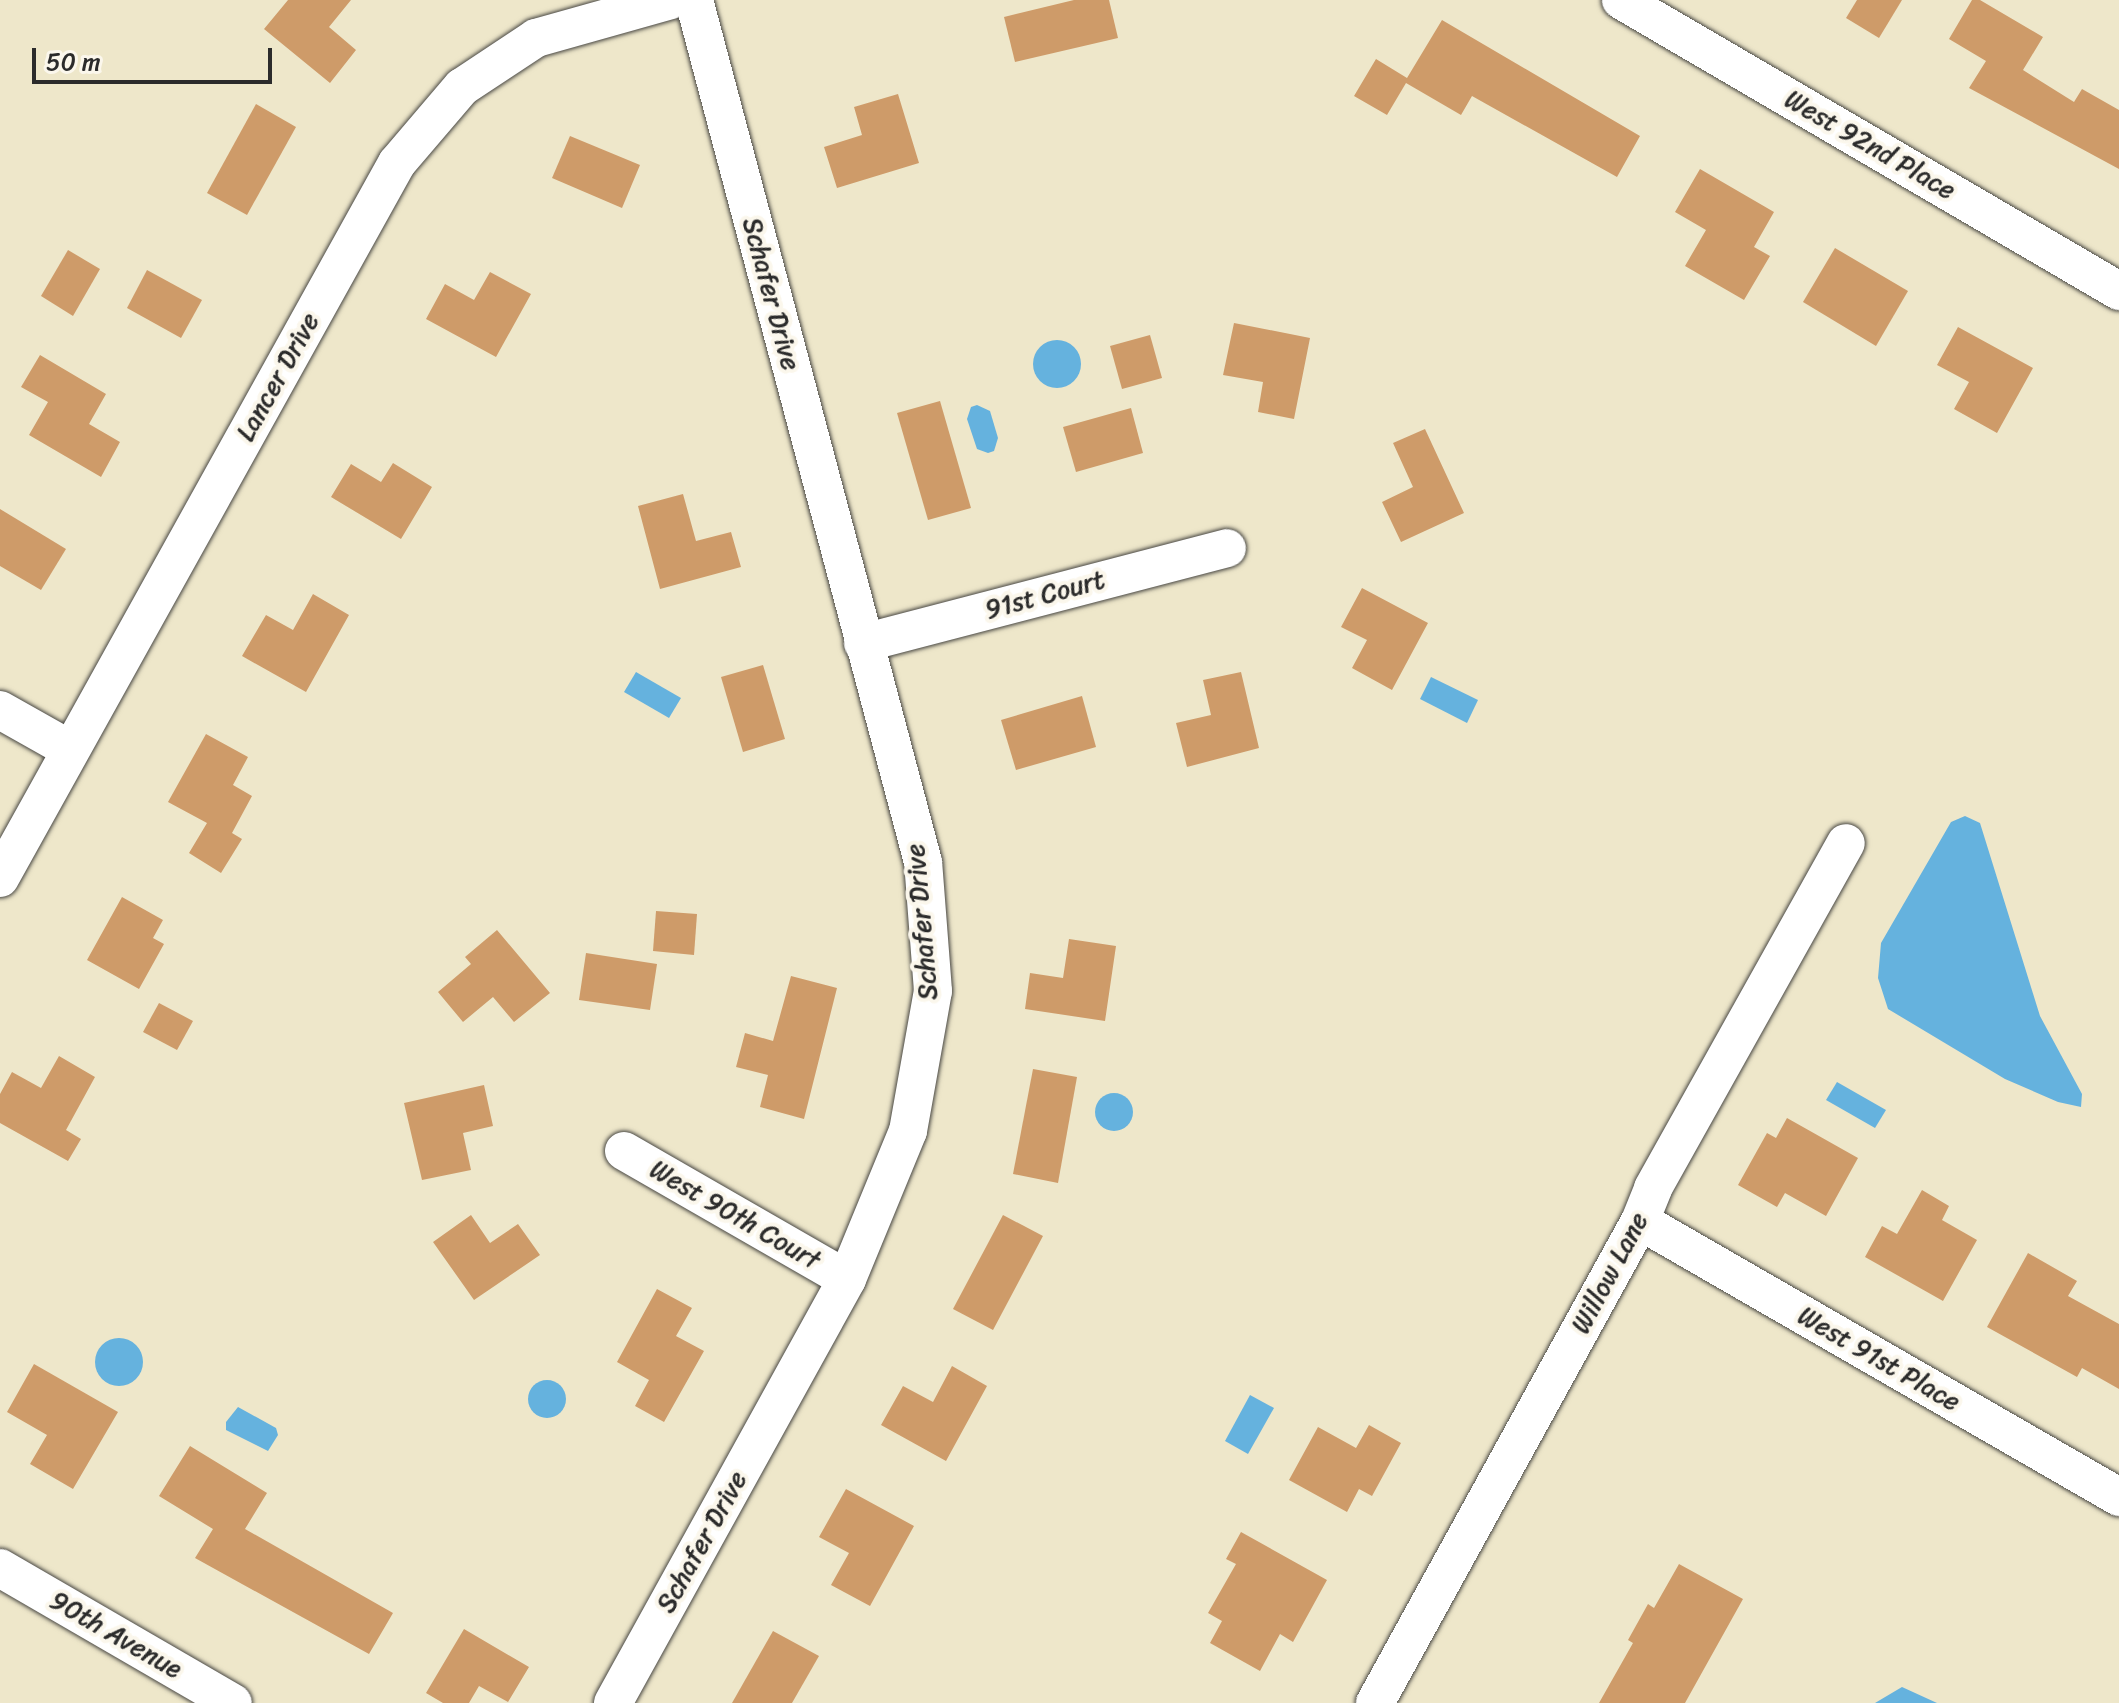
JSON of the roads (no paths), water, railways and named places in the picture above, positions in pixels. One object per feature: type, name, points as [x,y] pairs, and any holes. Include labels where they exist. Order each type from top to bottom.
[{"type":"street","name":"Lancer Drive","points":[[0,878],[397,163],[462,87],[536,38],[671,0]]},
{"type":"street","name":"Schafer Drive","points":[[613,1703],[847,1279],[908,1131],[933,991],[923,862],[694,0]]},
{"type":"street","name":"West 92nd Place","points":[[1621,0],[2119,291]]},
{"type":"street","name":"91st Court","points":[[863,643],[1227,548]]},
{"type":"street","points":[[0,710],[71,750]]},
{"type":"street","name":"Willow Lane","points":[[1375,1703],[1640,1221],[1653,1188],[1846,843]]},
{"type":"street","name":"West 90th Court","points":[[624,1151],[847,1279]]},
{"type":"street","name":"West 91st Place","points":[[1640,1221],[2119,1497]]},
{"type":"street","name":"90th Avenue","points":[[0,1568],[233,1703]]},
{"type":"water","points":[[1057,340],[1066,341],[1074,347],[1080,355],[1080,373],[1074,381],[1066,387],[1057,388],[1048,387],[1040,381],[1034,373],[1033,364],[1034,355],[1040,347],[1048,341]]},
{"type":"water","points":[[977,405],[990,411],[998,438],[994,451],[988,453],[977,449],[967,419],[971,407]]},
{"type":"water","points":[[636,672],[681,698],[669,718],[624,692]]},
{"type":"water","points":[[1431,677],[1478,700],[1467,723],[1420,699]]},
{"type":"water","points":[[1965,816],[1980,823],[2040,1016],[2082,1094],[2081,1107],[2058,1102],[2005,1079],[1888,1009],[1878,978],[1881,943],[1951,822]]},
{"type":"water","points":[[1837,1082],[1886,1110],[1875,1128],[1826,1100]]},
{"type":"water","points":[[1114,1093],[1127,1099],[1133,1112],[1127,1125],[1114,1131],[1101,1125],[1095,1112],[1101,1099]]},
{"type":"water","points":[[119,1338],[136,1345],[143,1362],[136,1379],[119,1386],[102,1379],[95,1362],[102,1345]]},
{"type":"water","points":[[547,1380],[560,1386],[566,1399],[560,1412],[547,1418],[534,1412],[528,1399],[534,1386]]},
{"type":"water","points":[[1250,1395],[1274,1408],[1248,1454],[1225,1441]]},
{"type":"water","points":[[238,1407],[276,1428],[278,1435],[268,1451],[226,1430],[226,1422]]},
{"type":"water","points":[[1902,1687],[1937,1703],[1875,1703]]}]
